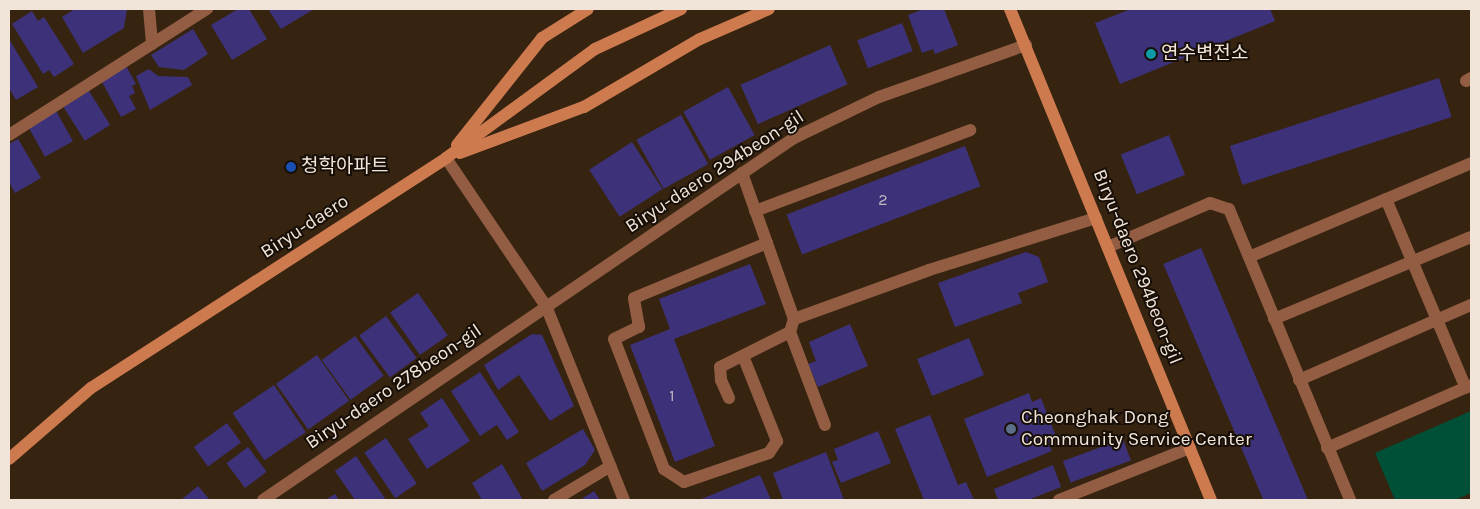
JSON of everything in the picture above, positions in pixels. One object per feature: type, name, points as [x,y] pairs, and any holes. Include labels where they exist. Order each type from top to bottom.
[{"type":"main road","points":[[446,158],[542,38],[588,9]]},
{"type":"main road","name":"Biryu-daero","points":[[9,459],[91,388],[446,158],[595,49],[681,9]]},
{"type":"main road","points":[[446,158],[584,107],[700,39],[769,9]]},
{"type":"main road","name":"Biryu-daero 294beon-gil","points":[[1010,9],[1211,500]]},
{"type":"street","points":[[149,9],[152,44]]},
{"type":"street","points":[[9,135],[208,9]]},
{"type":"street","name":"Biryu-daero 294beon-gil","points":[[546,306],[794,138],[879,96],[1026,46]]},
{"type":"street","points":[[755,211],[970,130]]},
{"type":"street","points":[[446,158],[546,306],[624,500]]},
{"type":"street","points":[[1248,257],[1471,163]]},
{"type":"street","points":[[742,173],[794,319],[790,332],[825,425]]},
{"type":"street","points":[[1327,448],[1468,386],[1436,320],[1386,199]]},
{"type":"street","points":[[1108,247],[1210,203],[1229,209],[1350,500]]},
{"type":"street","points":[[794,319],[929,270],[1096,218]]},
{"type":"street","points":[[1274,319],[1471,238]]},
{"type":"street","points":[[743,356],[777,441],[770,453],[684,482],[664,469],[614,339],[639,327],[634,298],[767,242]]},
{"type":"street","points":[[1299,380],[1471,305]]},
{"type":"street","name":"Biryu-daero 278beon-gil","points":[[263,500],[546,306]]},
{"type":"street","points":[[729,398],[720,380],[720,367],[790,332]]},
{"type":"street","points":[[1059,500],[1190,448]]},
{"type":"street","points":[[554,500],[611,466]]},
{"type":"green space","points":[[1471,411],[1471,493],[1455,500],[1395,500],[1375,453]]},
{"type":"building","points":[[75,9],[127,9],[124,28],[83,53],[62,17]]},
{"type":"building","points":[[238,9],[249,9],[267,39],[232,60],[211,25]]},
{"type":"building","points":[[268,9],[314,9],[281,29]]},
{"type":"building","points":[[924,9],[944,9],[958,45],[935,54],[933,49],[922,53],[908,15]]},
{"type":"building","name":"연수변전소","points":[[1131,9],[1270,9],[1275,21],[1120,84],[1095,23]]},
{"type":"building","points":[[32,11],[38,21],[44,17],[74,64],[54,77],[49,70],[43,74],[12,24]]},
{"type":"building","points":[[902,23],[913,51],[868,68],[857,40]]},
{"type":"building","points":[[193,29],[208,54],[184,70],[159,67],[151,55]]},
{"type":"building","points":[[9,39],[38,87],[16,100],[9,88]]},
{"type":"building","points":[[830,45],[847,84],[758,124],[740,85]]},
{"type":"building","points":[[126,66],[136,84],[132,86],[135,93],[129,96],[136,109],[121,117],[101,80]]},
{"type":"building","points":[[149,69],[158,76],[188,77],[192,85],[150,110],[136,76]]},
{"type":"building","points":[[1439,78],[1452,117],[1242,185],[1230,146]]},
{"type":"building","points":[[728,87],[755,135],[710,160],[683,112]]},
{"type":"building","points":[[89,91],[110,125],[85,141],[64,107]]},
{"type":"building","points":[[55,109],[73,141],[45,157],[27,125]]},
{"type":"building","points":[[681,115],[708,164],[664,189],[636,140]]},
{"type":"building","points":[[1169,135],[1185,175],[1137,194],[1121,154]]},
{"type":"building","points":[[18,139],[41,178],[15,193],[9,182],[9,144]]},
{"type":"building","points":[[632,142],[662,189],[620,217],[589,170]]},
{"type":"building","points":[[965,146],[980,186],[802,255],[787,214]]},
{"type":"building","points":[[1201,248],[1308,499],[1263,500],[1163,264]]},
{"type":"building","points":[[1026,252],[1039,257],[1048,282],[1018,293],[1022,303],[955,327],[938,283]]},
{"type":"building","points":[[750,264],[766,304],[674,339],[715,446],[675,462],[630,345],[670,329],[659,299]]},
{"type":"building","points":[[418,293],[448,336],[420,355],[390,313]]},
{"type":"building","points":[[386,316],[417,358],[390,377],[359,335]]},
{"type":"building","points":[[850,324],[868,366],[818,387],[808,364],[816,361],[809,342]]},
{"type":"building","points":[[532,334],[542,335],[574,406],[550,421],[519,375],[498,390],[484,365]]},
{"type":"building","points":[[355,336],[384,376],[351,400],[322,360]]},
{"type":"building","points":[[969,338],[984,375],[932,396],[917,359]]},
{"type":"building","points":[[317,355],[349,401],[308,430],[276,384]]},
{"type":"building","points":[[480,372],[519,432],[507,440],[497,425],[480,436],[451,391]]},
{"type":"building","points":[[274,385],[306,432],[264,460],[233,413]]},
{"type":"building","name":"Cheonghak Dong Community Service Center","points":[[1029,393],[1032,402],[1041,398],[1057,439],[1048,443],[1052,451],[987,477],[964,419]]},
{"type":"building","points":[[442,398],[470,441],[427,469],[408,439],[429,426],[420,413]]},
{"type":"building","points":[[930,415],[958,485],[966,482],[974,500],[924,500],[895,429]]},
{"type":"building","points":[[227,423],[241,442],[208,467],[194,447]]},
{"type":"building","points":[[583,429],[595,450],[585,465],[542,491],[526,463]]},
{"type":"building","points":[[878,431],[891,463],[841,483],[832,462],[838,460],[834,449]]},
{"type":"building","points":[[386,438],[417,484],[395,498],[364,453]]},
{"type":"building","points":[[1123,439],[1131,461],[1071,483],[1063,461]]},
{"type":"building","points":[[248,447],[267,472],[245,488],[226,463]]},
{"type":"building","points":[[826,452],[844,500],[783,500],[773,473]]},
{"type":"building","points":[[356,456],[386,500],[355,500],[335,471]]},
{"type":"building","points":[[502,464],[523,500],[482,500],[472,483]]},
{"type":"building","points":[[1053,465],[1061,487],[1028,500],[998,500],[994,489]]},
{"type":"building","points":[[760,475],[771,500],[699,500]]},
{"type":"building","points":[[198,486],[210,500],[181,500]]},
{"type":"building","points":[[594,491],[600,500],[580,500]]},
{"type":"building","points":[[335,494],[339,500],[325,500]]},
{"type":"place","name":"연수변전소","points":[[1151,54]]},
{"type":"place","name":"청학아파트","points":[[291,167]]},
{"type":"place","name":"Cheonghak Dong Community Service Center","points":[[1011,429]]}]
